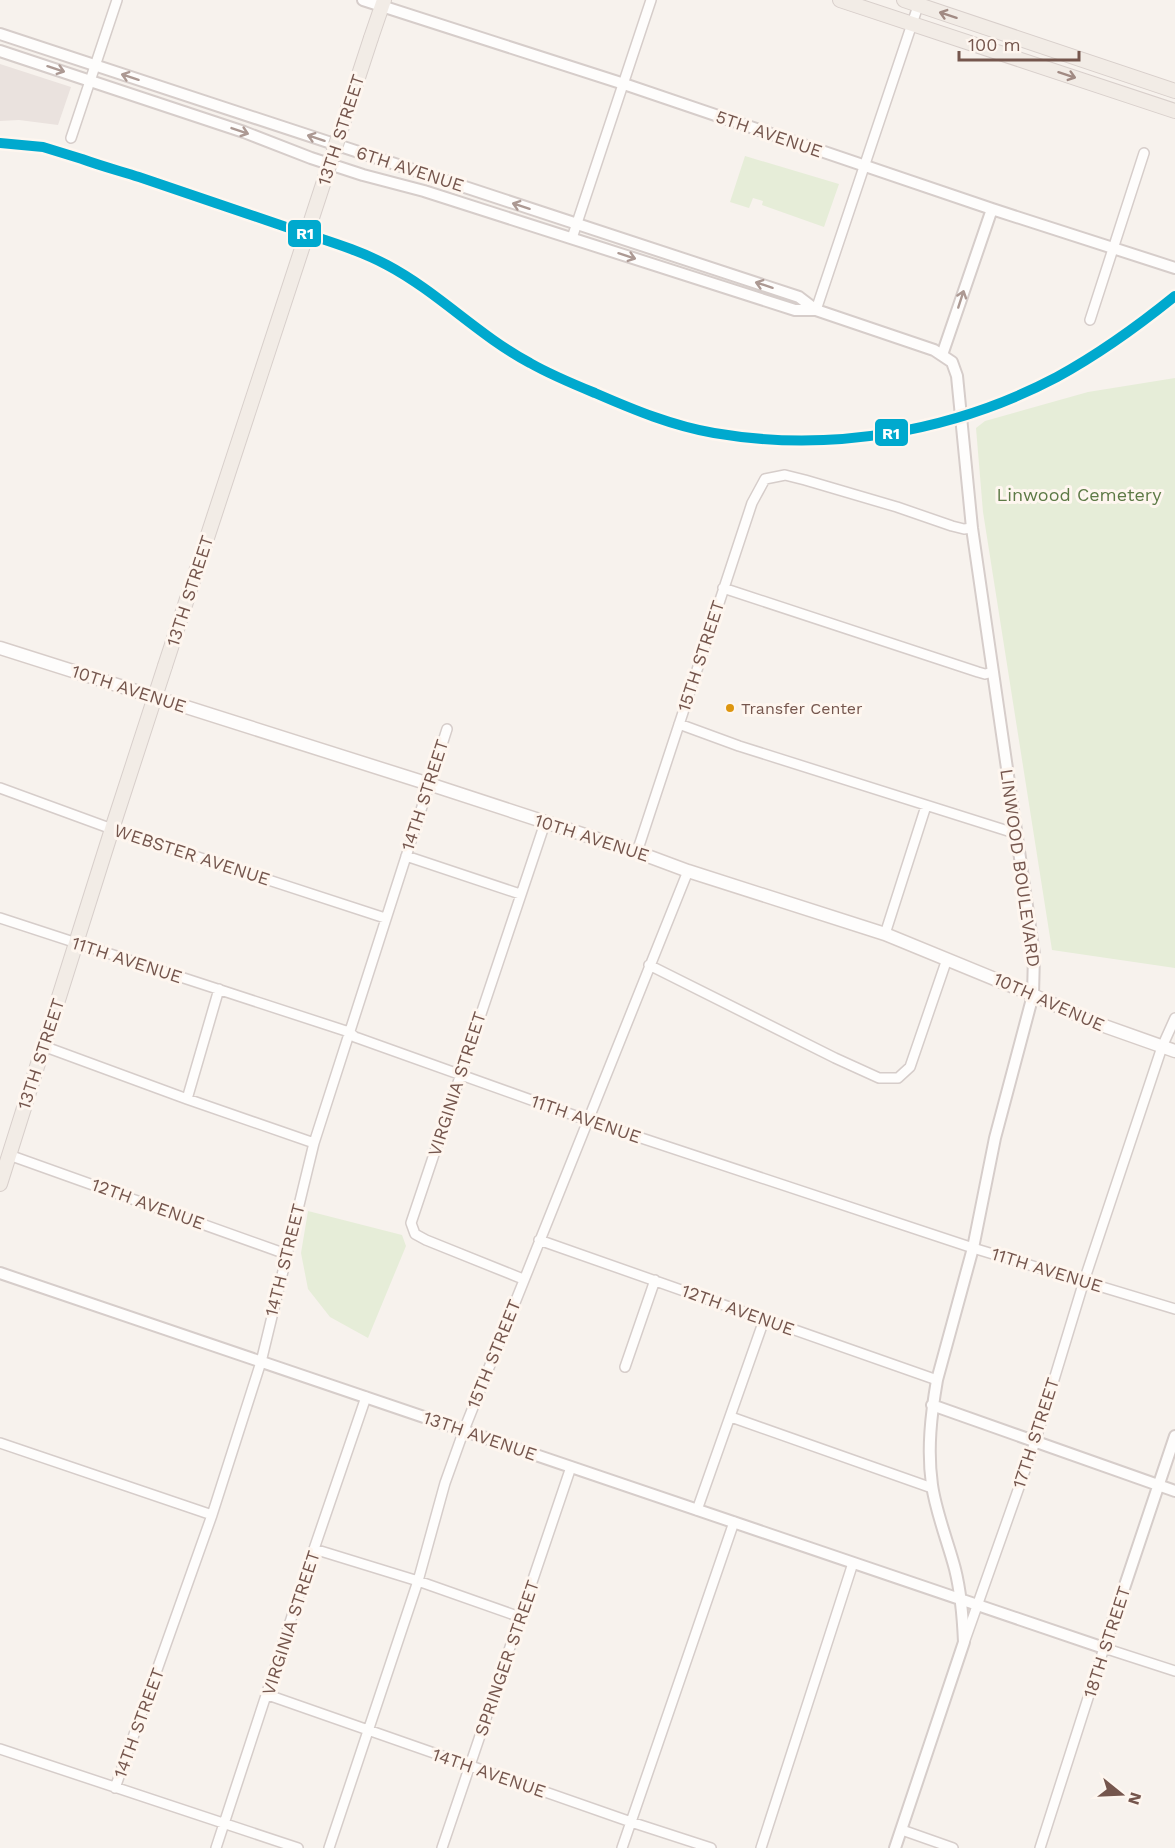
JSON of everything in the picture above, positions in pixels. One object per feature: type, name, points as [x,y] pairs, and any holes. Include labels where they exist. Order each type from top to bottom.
[{"type":"main road","points":[[840,0],[1175,111]]},
{"type":"main road","points":[[904,0],[919,2],[1175,91]]},
{"type":"main road","name":"13TH STREET","points":[[0,1184],[154,697],[383,3]]},
{"type":"main road","name":"10TH AVENUE","points":[[0,648],[429,784],[885,934],[947,958],[1093,1022],[1175,1051]]},
{"type":"street","points":[[71,138],[117,0]]},
{"type":"street","name":"5TH AVENUE","points":[[363,0],[383,3],[992,209],[1175,268]]},
{"type":"street","points":[[572,238],[651,0]]},
{"type":"street","points":[[816,310],[919,2]]},
{"type":"street","name":"6TH AVENUE","points":[[0,34],[799,297],[816,310],[934,350],[942,355]]},
{"type":"street","name":"6TH AVENUE","points":[[0,51],[244,132],[363,175],[424,191],[795,310],[816,310]]},
{"type":"street","points":[[1090,320],[1144,153]]},
{"type":"street","points":[[942,355],[992,209]]},
{"type":"street","name":"LINWOOD BOULEVARD","points":[[942,355],[952,362],[957,376],[972,528],[1034,954],[1033,995],[995,1138],[973,1248],[932,1406],[930,1458],[932,1488],[956,1572],[960,1599]]},
{"type":"street","name":"15TH STREET","points":[[637,852],[752,503],[765,479],[783,476],[806,480],[952,526],[972,528]]},
{"type":"street","points":[[723,588],[978,672],[985,674],[993,672]]},
{"type":"street","points":[[679,724],[926,806],[1008,831],[1015,830]]},
{"type":"street","name":"14TH STREET","points":[[116,1788],[212,1515],[261,1362],[314,1143],[447,729]]},
{"type":"street","name":"WEBSTER AVENUE","points":[[0,788],[112,829],[385,918]]},
{"type":"street","points":[[885,934],[926,806]]},
{"type":"street","name":"VIRGINIA STREET","points":[[524,1279],[426,1240],[416,1233],[411,1223],[545,823]]},
{"type":"street","points":[[406,856],[520,894]]},
{"type":"street","name":"15TH STREET","points":[[329,1848],[418,1581],[445,1483],[464,1430],[688,871]]},
{"type":"street","name":"11TH AVENUE","points":[[0,918],[349,1032],[354,1037],[587,1120],[973,1248],[1175,1310]]},
{"type":"street","points":[[649,965],[879,1078],[898,1078],[910,1067],[947,958]]},
{"type":"street","points":[[187,1099],[219,989]]},
{"type":"street","name":"17TH STREET","points":[[895,1848],[976,1605],[1035,1442],[1084,1281],[1162,1047],[1175,1018]]},
{"type":"street","points":[[44,1046],[314,1143]]},
{"type":"street","name":"12TH AVENUE","points":[[9,1155],[286,1254]]},
{"type":"street","name":"12TH AVENUE","points":[[539,1240],[937,1380]]},
{"type":"street","name":"13TH AVENUE","points":[[0,1273],[1175,1671]]},
{"type":"street","points":[[625,1367],[655,1280]]},
{"type":"street","points":[[697,1510],[764,1320]]},
{"type":"street","name":"VIRGINIA STREET","points":[[216,1848],[366,1397]]},
{"type":"street","points":[[932,1406],[1175,1491]]},
{"type":"street","points":[[731,1417],[932,1488]]},
{"type":"street","name":"18TH STREET","points":[[1040,1848],[1175,1436]]},
{"type":"street","points":[[0,1443],[212,1515]]},
{"type":"street","name":"SPRINGER STREET","points":[[442,1848],[571,1467]]},
{"type":"street","points":[[622,1848],[734,1522]]},
{"type":"street","points":[[314,1549],[418,1581],[520,1617]]},
{"type":"street","points":[[761,1848],[853,1563]]},
{"type":"street","points":[[960,1599],[964,1642]]},
{"type":"street","name":"14TH AVENUE","points":[[268,1695],[711,1848]]},
{"type":"street","points":[[0,1749],[298,1848]]},
{"type":"street","points":[[902,1830],[953,1848]]},
{"type":"shaded area","points":[[0,64],[71,87],[58,125],[19,120],[0,121]]},
{"type":"green space","points":[[745,156],[839,184],[824,227],[762,205],[763,201],[753,198],[749,208],[730,202]]},
{"type":"green space","name":"Linwood Cemetery","points":[[1175,378],[1175,968],[1052,950],[983,512],[976,428],[985,421],[1088,392]]},
{"type":"green space","points":[[308,1211],[402,1235],[406,1246],[368,1338],[330,1317],[308,1289],[301,1253]]},
{"type":"transit line","name":"R1","points":[[0,143],[43,147],[139,177],[364,254],[406,276],[511,352],[570,383],[654,417],[684,426],[758,439],[846,439],[890,433],[976,412],[1017,396],[1073,368],[1118,339],[1175,296]]},
{"type":"place","name":"Transfer Center","points":[[730,708]]}]
